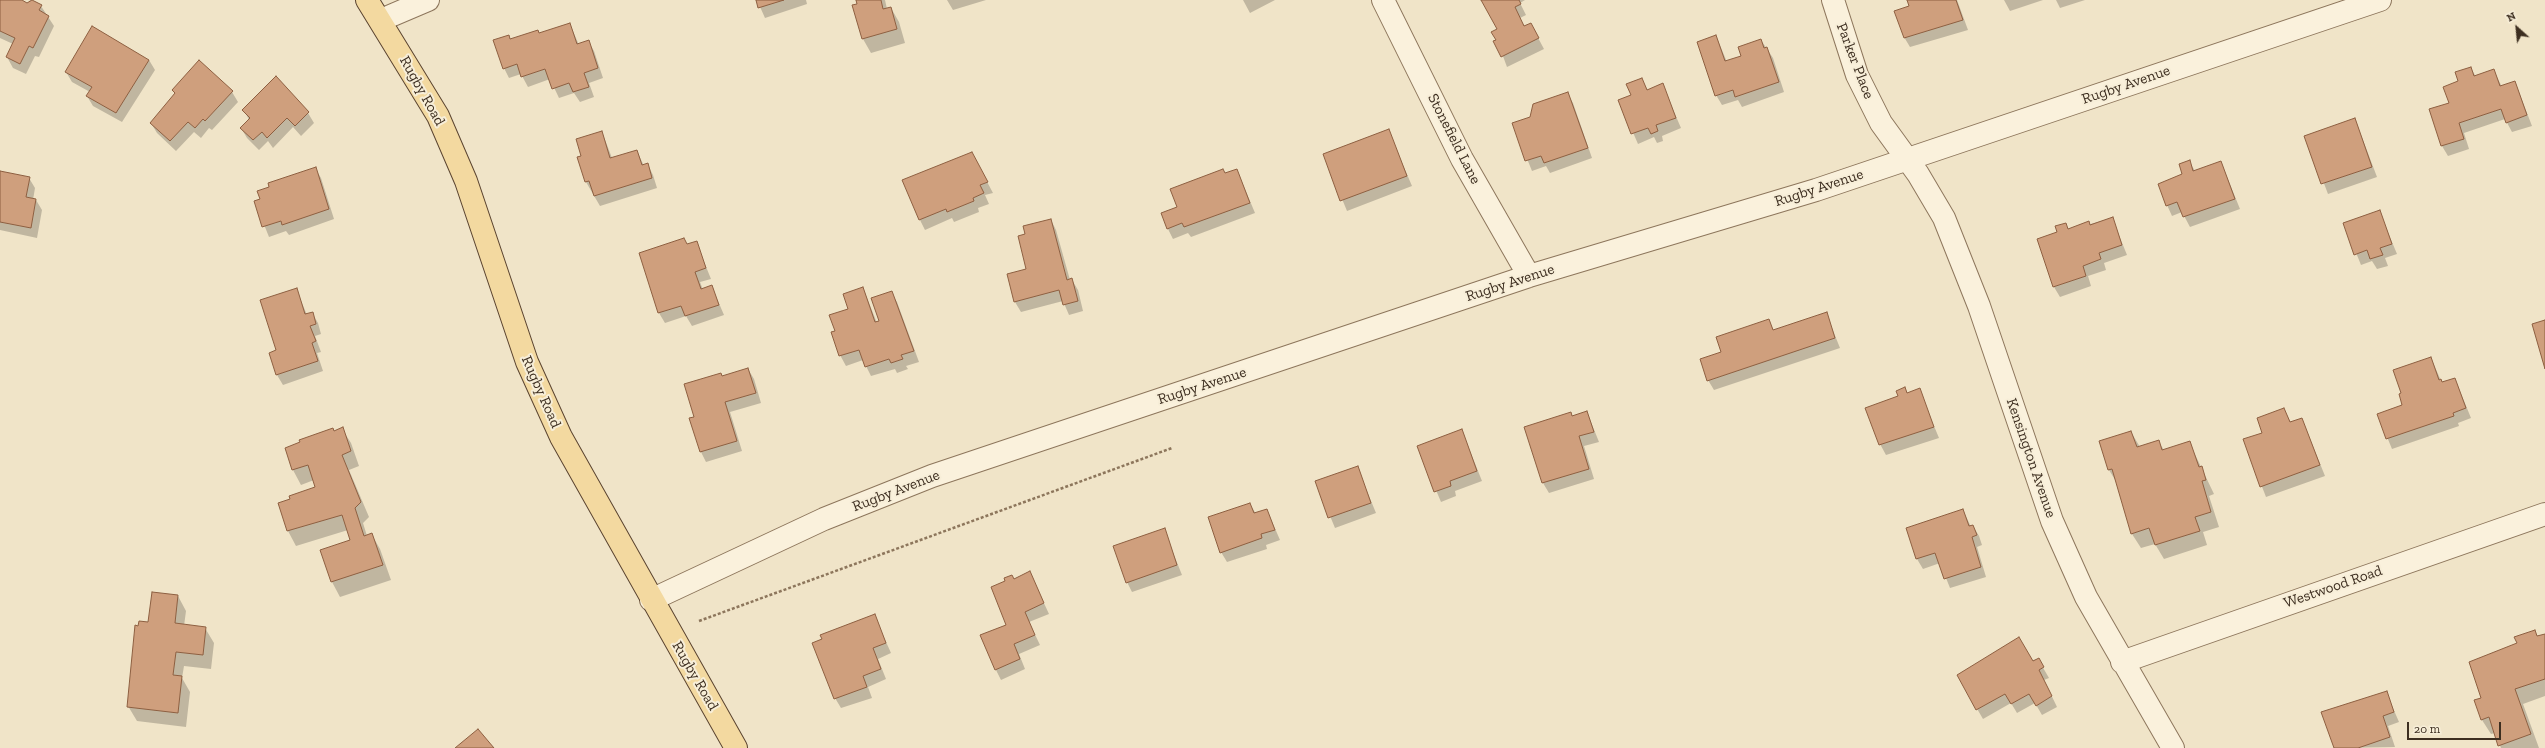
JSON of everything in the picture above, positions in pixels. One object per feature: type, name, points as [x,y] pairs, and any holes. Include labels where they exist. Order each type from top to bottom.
[{"type":"main road","name":"Rugby Road","points":[[367,0],[381,20],[438,116],[454,152],[466,181],[527,362],[561,437],[651,600],[736,748]]},
{"type":"street","points":[[381,20],[428,0]]},
{"type":"street","name":"Stonefield Lane","points":[[1383,0],[1462,159],[1529,276]]},
{"type":"street","name":"Parker Place","points":[[1833,0],[1858,75],[1881,123],[1907,160]]},
{"type":"street","name":"Rugby Avenue","points":[[651,600],[824,519],[932,476],[1529,276],[1816,190],[2380,0]]},
{"type":"street","name":"Kensington Avenue","points":[[1907,160],[1944,218],[1979,306],[2052,521],[2086,597],[2122,662],[2173,748]]},
{"type":"street","name":"Westwood Road","points":[[2122,662],[2545,514]]},
{"type":"path","points":[[699,621],[1172,448]]},
{"type":"building","points":[[0,0],[22,0],[27,3],[32,0],[42,5],[39,10],[49,16],[33,48],[29,46],[20,64],[6,57],[15,38],[0,31]]},
{"type":"building","points":[[756,0],[784,0],[758,8]]},
{"type":"building","points":[[856,0],[881,0],[883,9],[891,7],[897,29],[862,39],[852,5],[857,4]]},
{"type":"building","points":[[1481,0],[1519,0],[1521,4],[1515,7],[1524,26],[1531,23],[1539,38],[1501,57],[1493,41],[1496,40],[1491,32],[1497,29]]},
{"type":"building","points":[[1907,0],[1956,0],[1963,20],[1904,38],[1894,11],[1909,6]]},
{"type":"building","points":[[570,23],[577,44],[589,40],[598,68],[584,73],[589,87],[573,92],[569,83],[552,89],[545,69],[521,77],[517,64],[503,69],[493,40],[509,35],[510,39],[538,30],[539,33]]},
{"type":"building","points":[[92,26],[149,60],[116,113],[86,96],[92,87],[65,72]]},
{"type":"building","points":[[1716,35],[1725,61],[1741,56],[1738,47],[1761,39],[1764,48],[1767,47],[1779,82],[1735,97],[1733,90],[1715,96],[1697,42]]},
{"type":"building","points":[[199,60],[233,91],[205,121],[203,119],[195,128],[188,122],[170,141],[150,123],[175,93],[172,90]]},
{"type":"building","points":[[2471,67],[2474,76],[2494,69],[2500,86],[2515,81],[2527,115],[2506,123],[2501,109],[2459,123],[2464,139],[2441,146],[2429,109],[2449,103],[2443,87],[2458,81],[2455,72]]},
{"type":"building","points":[[276,76],[309,112],[295,126],[287,118],[267,138],[262,132],[253,140],[240,128],[250,118],[242,110]]},
{"type":"building","points":[[1642,78],[1647,90],[1663,83],[1676,118],[1656,125],[1658,131],[1651,134],[1648,128],[1631,134],[1618,100],[1631,95],[1626,84]]},
{"type":"building","points":[[1568,92],[1588,148],[1544,163],[1541,156],[1525,161],[1512,123],[1530,117],[1533,104]]},
{"type":"building","points":[[2355,118],[2372,167],[2321,184],[2304,136]]},
{"type":"building","points":[[1389,129],[1407,176],[1340,201],[1323,154]]},
{"type":"building","points":[[602,131],[610,158],[637,150],[642,165],[648,163],[652,178],[594,196],[589,181],[585,182],[577,157],[581,156],[576,139]]},
{"type":"building","points":[[972,152],[988,182],[980,185],[984,193],[973,198],[974,201],[947,212],[946,209],[919,220],[902,180]]},
{"type":"building","points":[[2190,160],[2193,171],[2221,161],[2235,199],[2183,217],[2177,202],[2166,206],[2158,184],[2182,174],[2179,164]]},
{"type":"building","points":[[316,167],[329,209],[282,225],[281,221],[262,227],[254,201],[260,199],[257,191],[269,187],[268,183]]},
{"type":"building","points":[[1223,169],[1225,173],[1237,169],[1250,203],[1184,227],[1182,223],[1167,229],[1161,213],[1177,207],[1170,189]]},
{"type":"building","points":[[0,171],[30,177],[26,197],[36,199],[31,228],[0,222]]},
{"type":"building","points":[[2380,210],[2392,244],[2380,248],[2383,255],[2370,259],[2367,250],[2354,255],[2343,223]]},
{"type":"building","points":[[2113,217],[2122,245],[2099,253],[2101,259],[2083,266],[2086,276],[2053,287],[2037,239],[2057,232],[2055,226],[2066,223],[2068,229],[2089,221],[2090,225]]},
{"type":"building","points":[[1051,219],[1067,280],[1072,278],[1078,301],[1063,305],[1059,290],[1014,302],[1007,274],[1026,269],[1018,236],[1025,234],[1023,226]]},
{"type":"building","points":[[684,238],[687,244],[697,241],[706,268],[695,272],[701,289],[712,285],[719,305],[685,316],[681,306],[658,313],[639,253]]},
{"type":"building","points":[[863,287],[875,322],[879,321],[871,298],[892,291],[914,351],[901,355],[903,359],[891,363],[889,359],[865,367],[859,350],[839,356],[831,332],[835,331],[829,315],[848,309],[843,294]]},
{"type":"building","points":[[297,288],[305,314],[313,312],[316,324],[310,326],[316,341],[312,343],[318,361],[276,375],[269,353],[276,350],[260,300]]},
{"type":"building","points":[[1827,312],[1835,338],[1707,381],[1700,359],[1721,352],[1716,337],[1769,319],[1773,330]]},
{"type":"building","points":[[2545,320],[2545,369],[2532,324]]},
{"type":"building","points":[[2431,357],[2439,380],[2441,379],[2442,382],[2455,378],[2466,408],[2453,413],[2454,416],[2386,439],[2377,414],[2402,405],[2399,394],[2401,393],[2393,370]]},
{"type":"building","points":[[748,368],[756,393],[725,402],[737,441],[700,452],[689,418],[694,417],[684,384],[721,373],[722,376]]},
{"type":"building","points":[[1905,387],[1907,393],[1920,388],[1934,427],[1879,445],[1865,408],[1898,396],[1896,391]]},
{"type":"building","points":[[2284,408],[2290,422],[2302,418],[2320,465],[2260,487],[2243,439],[2262,433],[2257,418]]},
{"type":"building","points":[[1587,411],[1594,432],[1579,436],[1589,469],[1542,483],[1524,427],[1571,412],[1572,416]]},
{"type":"building","points":[[343,427],[351,451],[342,455],[361,502],[355,508],[364,536],[372,533],[383,565],[331,582],[320,550],[350,540],[342,515],[287,531],[278,503],[290,499],[289,496],[315,487],[308,465],[292,470],[285,448],[300,442],[299,440],[333,428],[334,431]]},
{"type":"building","points":[[1462,429],[1477,471],[1450,481],[1451,486],[1434,492],[1417,446]]},
{"type":"building","points":[[2131,431],[2137,447],[2159,440],[2162,450],[2190,441],[2199,467],[2202,466],[2206,480],[2202,481],[2211,512],[2195,517],[2200,531],[2155,545],[2149,528],[2131,534],[2112,469],[2108,470],[2099,441]]},
{"type":"building","points":[[1358,466],[1371,503],[1328,518],[1315,481]]},
{"type":"building","points":[[1250,503],[1254,513],[1267,509],[1275,530],[1261,534],[1262,538],[1220,553],[1208,517]]},
{"type":"building","points":[[1963,509],[1969,526],[1973,525],[1977,535],[1972,537],[1981,567],[1944,579],[1935,553],[1916,559],[1906,528]]},
{"type":"building","points":[[1165,528],[1177,565],[1126,583],[1113,546]]},
{"type":"building","points":[[1030,571],[1044,603],[1025,612],[1035,635],[1014,644],[1020,659],[995,670],[980,635],[1006,625],[991,587],[1005,581],[1004,578],[1012,575],[1014,579]]},
{"type":"building","points":[[152,592],[178,595],[175,623],[206,627],[203,655],[176,652],[173,675],[182,676],[178,713],[127,707],[135,625],[138,626],[139,621],[148,622]]},
{"type":"building","points":[[875,614],[886,643],[873,648],[881,669],[863,676],[867,687],[834,699],[812,643],[822,639],[820,635]]},
{"type":"building","points":[[2535,630],[2537,636],[2545,634],[2545,679],[2515,689],[2531,734],[2498,746],[2489,717],[2481,720],[2474,700],[2481,698],[2469,662],[2517,643],[2514,637]]},
{"type":"building","points":[[2019,637],[2033,661],[2039,658],[2044,667],[2039,670],[2052,696],[2036,706],[2029,694],[2011,704],[2005,694],[1976,710],[1957,675]]},
{"type":"building","points":[[2387,691],[2394,712],[2383,716],[2390,737],[2358,748],[2334,748],[2321,712]]},
{"type":"building","points":[[478,729],[494,748],[455,748]]}]
